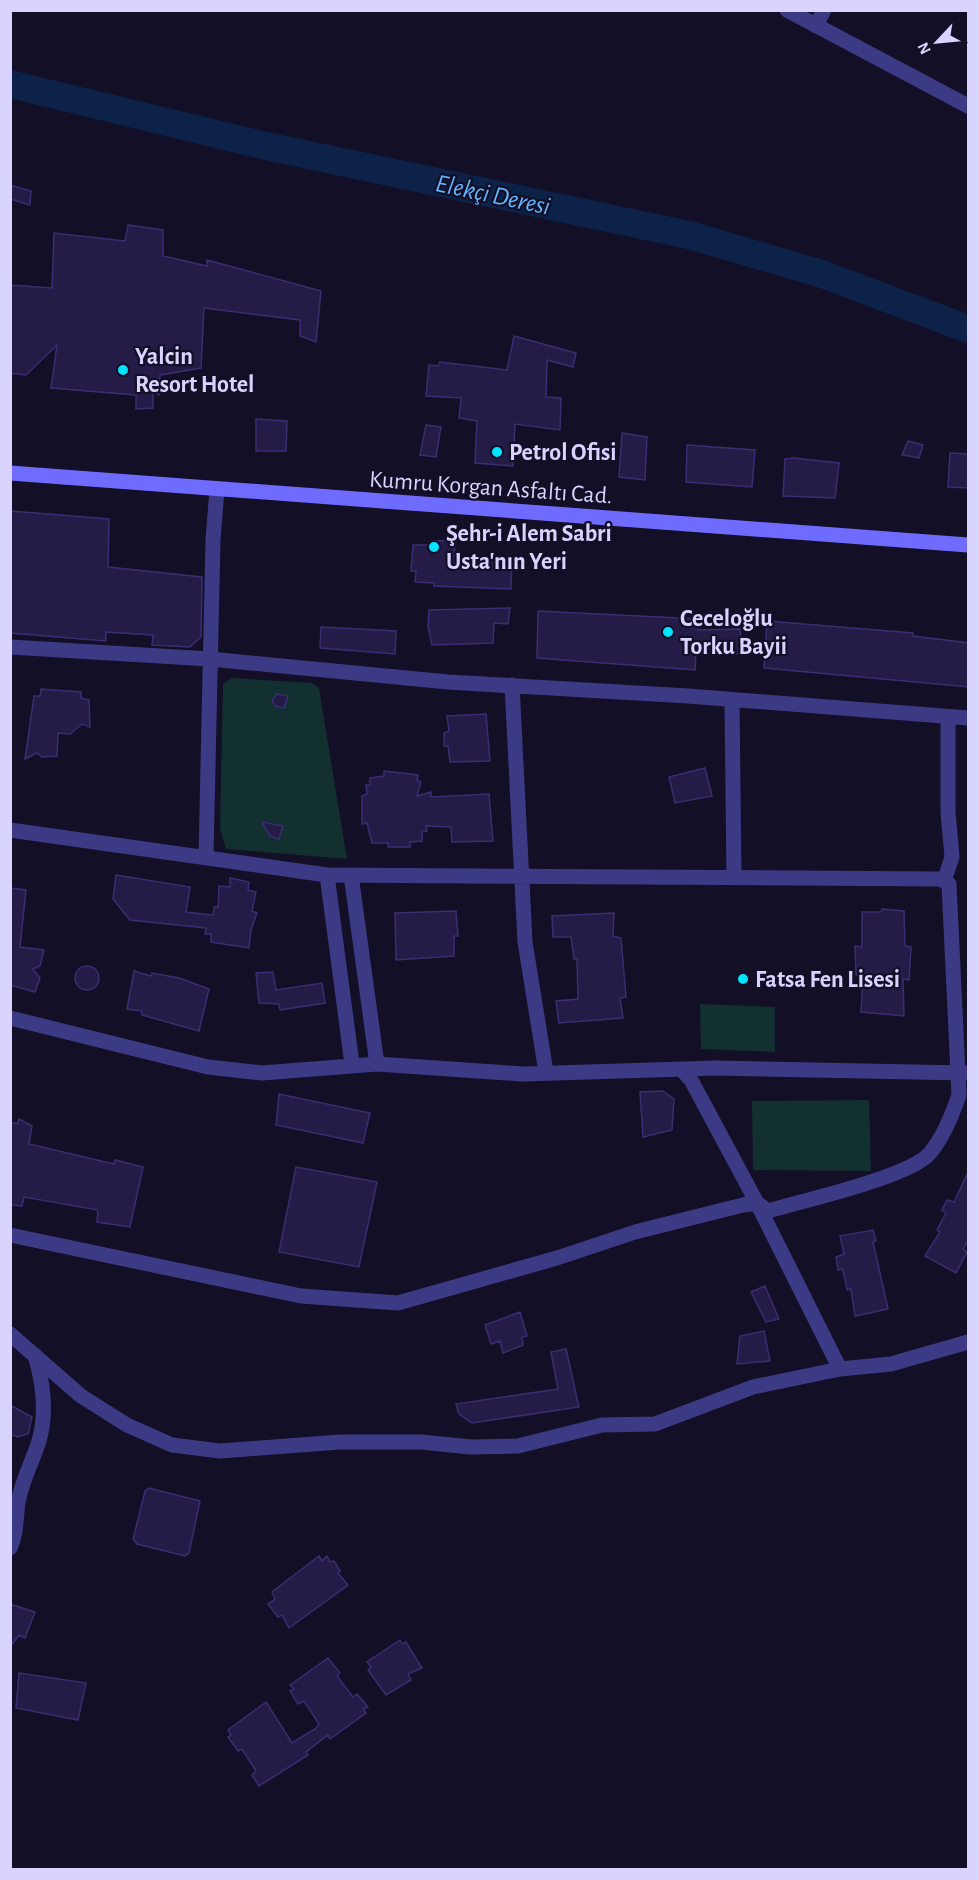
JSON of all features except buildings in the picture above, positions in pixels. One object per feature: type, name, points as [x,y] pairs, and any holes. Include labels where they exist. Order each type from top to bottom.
[{"type":"main road","name":"Kumru Korgan Asfaltı Cad.","points":[[10,473],[969,545]]},
{"type":"street","points":[[787,10],[969,106]]},
{"type":"street","points":[[816,26],[824,10]]},
{"type":"street","points":[[206,856],[210,659],[217,489]]},
{"type":"street","points":[[10,646],[210,659],[448,682],[969,718]]},
{"type":"street","points":[[512,685],[525,942],[546,1072]]},
{"type":"street","points":[[732,700],[734,877]]},
{"type":"street","points":[[944,881],[952,857],[948,812],[948,717]]},
{"type":"street","points":[[10,831],[206,856],[327,875],[940,879],[948,884],[963,1073],[959,1095],[947,1127],[929,1155],[884,1178],[768,1211],[757,1203],[635,1232],[557,1258],[398,1303],[301,1296],[10,1235]]},
{"type":"street","points":[[327,875],[352,1064]]},
{"type":"street","points":[[351,875],[377,1064]]},
{"type":"street","points":[[10,1017],[208,1067],[262,1073],[352,1064],[377,1064],[523,1074],[683,1071],[716,1068],[963,1073]]},
{"type":"street","points":[[683,1071],[757,1203],[840,1369]]},
{"type":"street","points":[[10,1334],[81,1396],[127,1425],[172,1445],[220,1451],[340,1442],[421,1442],[471,1448],[518,1446],[602,1425],[655,1424],[753,1387],[840,1369],[891,1364],[969,1342]]},
{"type":"street","points":[[10,1548],[16,1534],[19,1499],[40,1439],[44,1402],[35,1355]]},
{"type":"green space","points":[[232,678],[312,683],[319,688],[347,859],[226,849],[220,829],[223,684]]},
{"type":"green space","points":[[700,1004],[775,1007],[775,1052],[701,1049]]},
{"type":"green space","points":[[869,1100],[871,1171],[753,1170],[752,1101]]},
{"type":"waterway","name":"Elekçi Deresi","points":[[10,84],[266,146],[689,235],[822,274],[968,329]]},
{"type":"place","name":"Yalcin Resort Hotel","points":[[123,370]]},
{"type":"place","name":"Petrol Ofisi","points":[[497,452]]},
{"type":"place","name":"Şehr-i Alem Sabri Usta'nın Yeri","points":[[434,547]]},
{"type":"place","name":"Ceceloğlu Torku Bayii","points":[[668,632]]},
{"type":"place","name":"Fatsa Fen Lisesi","points":[[743,979]]}]
